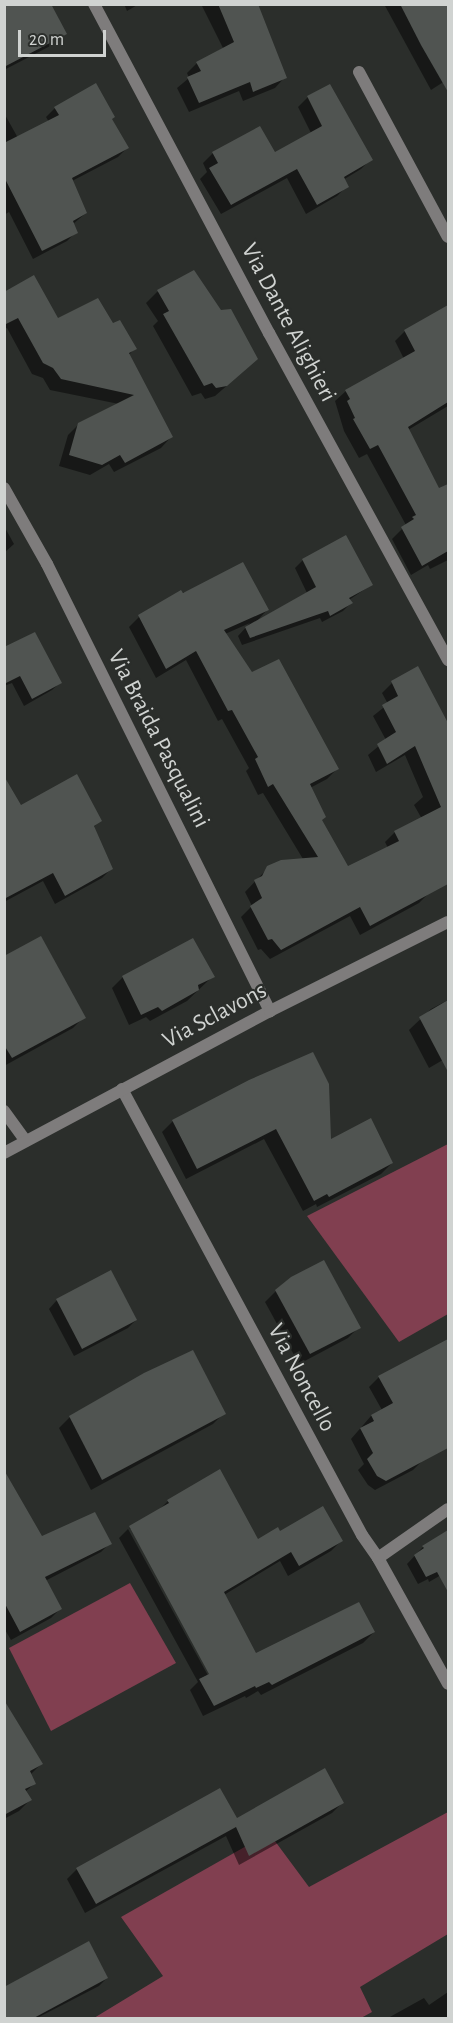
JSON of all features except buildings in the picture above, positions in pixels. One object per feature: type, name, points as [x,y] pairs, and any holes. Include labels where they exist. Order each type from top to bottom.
[{"type":"street","name":"Via Dante Alighieri","points":[[94,4],[269,333],[448,660]]},
{"type":"street","points":[[359,72],[448,237]]},
{"type":"street","name":"Via Braida Pasqualini","points":[[4,488],[47,564],[270,1011]]},
{"type":"street","name":"Via Sclavons","points":[[4,1153],[270,1011],[448,922]]},
{"type":"street","name":"Via Noncello","points":[[122,1089],[362,1535],[378,1558],[448,1684]]},
{"type":"street","points":[[4,1111],[26,1141]]},
{"type":"street","points":[[378,1558],[448,1509]]},
{"type":"shaded area","points":[[448,1144],[448,1314],[399,1342],[307,1216]]},
{"type":"shaded area","points":[[130,1583],[176,1663],[51,1731],[9,1648]]},
{"type":"shaded area","points":[[448,1812],[448,1934],[360,1987],[372,2012],[361,2018],[94,2018],[163,1976],[121,1917],[269,1833],[309,1887]]}]
